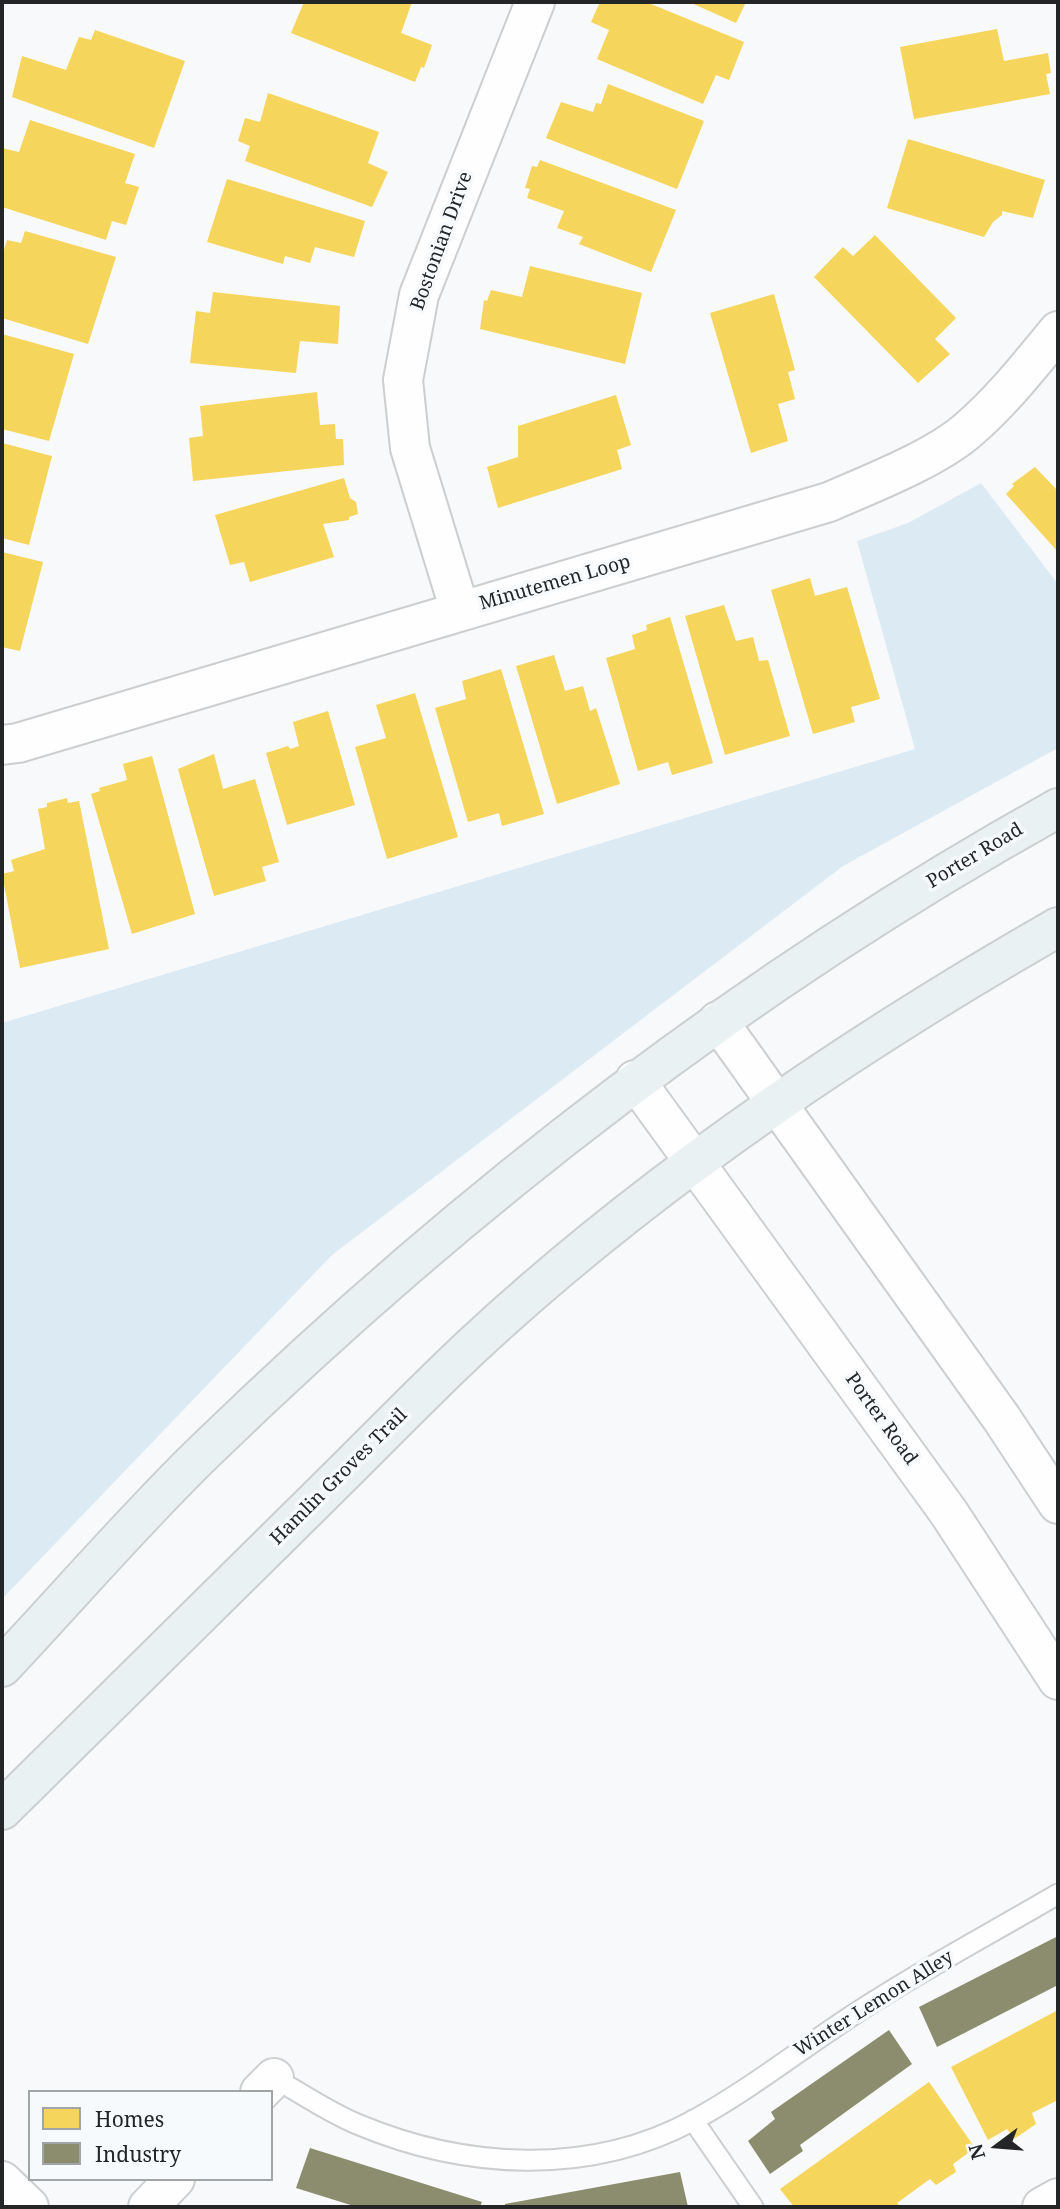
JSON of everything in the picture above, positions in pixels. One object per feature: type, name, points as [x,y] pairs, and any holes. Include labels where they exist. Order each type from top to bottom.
[{"type":"main road","name":"Porter Road","points":[[635,1080],[718,1021],[970,857],[1058,807]]},
{"type":"main road","points":[[695,1164],[778,1104],[977,974],[1058,928]]},
{"type":"main road","points":[[2,1667],[203,1453],[390,1280],[523,1167],[635,1080]]},
{"type":"main road","name":"Hamlin Groves Trail","points":[[2,1810],[472,1346],[587,1248],[695,1164]]},
{"type":"street","name":"Bostonian Drive","points":[[460,611],[410,448],[403,380],[419,295],[535,2]]},
{"type":"street","name":"Minutemen Loop","points":[[2,745],[18,743],[829,502],[901,470],[966,432],[1018,380],[1058,331]]},
{"type":"street","points":[[718,1021],[1002,1419],[1058,1504]]},
{"type":"street","name":"Porter Road","points":[[635,1080],[949,1513],[1058,1681]]},
{"type":"street","points":[[2,2181],[29,2207]]},
{"type":"street","points":[[148,2207],[174,2181]]},
{"type":"street","points":[[1042,2207],[1058,2198]]},
{"type":"lane","name":"Winter Lemon Alley","points":[[267,2085],[356,2124],[433,2149],[508,2162],[558,2161],[624,2148],[693,2120],[873,2002],[1058,1895]]},
{"type":"lane","points":[[693,2120],[753,2207]]},
{"type":"shaded area","points":[[981,483],[1058,584],[1058,748],[843,866],[332,1255],[2,1599],[2,1023],[915,749],[857,541],[908,523]]},
{"type":"building: Homes","points":[[304,2],[412,2],[401,33],[432,45],[424,68],[421,67],[415,82],[291,33]]},
{"type":"building: Homes","points":[[600,2],[646,2],[744,42],[729,80],[716,75],[703,104],[597,59],[609,30],[591,22]]},
{"type":"building: Homes","points":[[689,2],[746,2],[736,23]]},
{"type":"building: Homes","points":[[997,29],[1004,61],[1048,53],[1051,73],[1046,74],[1050,94],[914,119],[900,47]]},
{"type":"building: Homes","points":[[95,30],[185,61],[154,148],[12,97],[22,56],[66,70],[79,37],[91,40]]},
{"type":"building: Homes","points":[[608,84],[704,121],[677,189],[546,138],[561,102],[593,112],[596,103],[601,104]]},
{"type":"building: Homes","points":[[268,93],[379,132],[368,163],[388,172],[372,207],[245,161],[250,146],[238,141],[245,118],[260,122]]},
{"type":"building: Homes","points":[[30,120],[135,154],[125,183],[139,187],[126,225],[112,221],[106,240],[2,207],[2,148],[19,152]]},
{"type":"building: Homes","points":[[908,139],[1045,180],[1033,218],[1002,211],[1002,215],[993,222],[984,237],[887,208]]},
{"type":"building: Homes","points":[[540,160],[676,210],[651,272],[579,244],[583,237],[557,228],[564,211],[527,198],[530,189],[525,188],[532,166],[537,167]]},
{"type":"building: Homes","points":[[227,179],[365,221],[354,257],[315,247],[310,263],[285,256],[283,264],[207,242]]},
{"type":"building: Homes","points":[[25,231],[116,257],[88,344],[2,318],[2,256],[7,240],[21,243]]},
{"type":"building: Homes","points":[[875,235],[956,318],[935,339],[950,354],[918,383],[814,277],[843,247],[853,256]]},
{"type":"building: Homes","points":[[530,266],[642,293],[625,364],[480,329],[484,300],[487,301],[491,290],[522,297]]},
{"type":"building: Homes","points":[[213,292],[340,306],[338,344],[300,341],[296,373],[190,363],[196,311],[210,313]]},
{"type":"building: Homes","points":[[774,294],[795,370],[788,372],[795,399],[778,404],[788,441],[751,453],[710,313]]},
{"type":"building: Homes","points":[[2,334],[74,354],[49,441],[2,429]]},
{"type":"building: Homes","points":[[317,392],[320,425],[335,424],[336,439],[343,439],[344,465],[193,481],[189,438],[203,436],[200,406]]},
{"type":"building: Homes","points":[[616,395],[631,445],[617,450],[622,469],[498,508],[487,467],[518,457],[518,426]]},
{"type":"building: Homes","points":[[2,443],[52,456],[29,545],[2,538]]},
{"type":"building: Homes","points":[[1035,467],[1058,491],[1058,552],[1006,494],[1014,486],[1012,484]]},
{"type":"building: Homes","points":[[344,478],[350,498],[356,502],[358,514],[349,517],[349,520],[323,524],[334,557],[250,582],[244,562],[230,565],[215,515]]},
{"type":"building: Homes","points":[[2,552],[43,562],[20,651],[2,647]]},
{"type":"building: Homes","points":[[810,578],[815,596],[847,587],[880,699],[851,707],[855,722],[813,734],[771,590]]},
{"type":"building: Homes","points":[[724,605],[736,641],[753,637],[759,661],[768,660],[790,736],[725,755],[685,616]]},
{"type":"building: Homes","points":[[670,617],[713,763],[672,775],[668,762],[638,771],[606,658],[635,649],[632,635],[647,630],[646,625]]},
{"type":"building: Homes","points":[[554,655],[565,691],[583,686],[590,711],[596,708],[620,784],[557,804],[516,666]]},
{"type":"building: Homes","points":[[501,669],[544,814],[502,826],[499,813],[468,822],[435,708],[466,699],[462,681]]},
{"type":"building: Homes","points":[[415,693],[458,837],[387,859],[355,747],[386,738],[376,705]]},
{"type":"building: Homes","points":[[328,711],[355,805],[287,825],[266,753],[288,746],[290,749],[299,746],[293,722]]},
{"type":"building: Homes","points":[[214,754],[223,789],[255,779],[279,862],[262,867],[266,881],[214,896],[178,769]]},
{"type":"building: Homes","points":[[152,756],[195,914],[132,934],[91,794],[100,791],[99,788],[127,780],[123,764]]},
{"type":"building: Homes","points":[[67,798],[68,803],[79,801],[109,949],[20,968],[2,874],[14,871],[11,860],[45,849],[38,809],[47,807],[47,803]]},
{"type":"building: Homes","points":[[1058,2010],[1058,2100],[1032,2113],[1036,2124],[1014,2139],[1007,2129],[988,2140],[951,2067]]},
{"type":"building: Homes","points":[[929,2082],[975,2148],[953,2164],[956,2172],[936,2185],[930,2179],[897,2203],[901,2207],[794,2207],[780,2189]]},
{"type":"building: Industry","points":[[1058,1936],[1058,1985],[937,2047],[919,2007]]},
{"type":"building: Industry","points":[[889,2030],[912,2064],[800,2145],[803,2151],[770,2174],[748,2141],[775,2119],[771,2112]]},
{"type":"building: Industry","points":[[310,2148],[482,2202],[480,2207],[357,2207],[296,2188]]},
{"type":"building: Industry","points":[[680,2172],[688,2207],[505,2207],[505,2204]]}]
